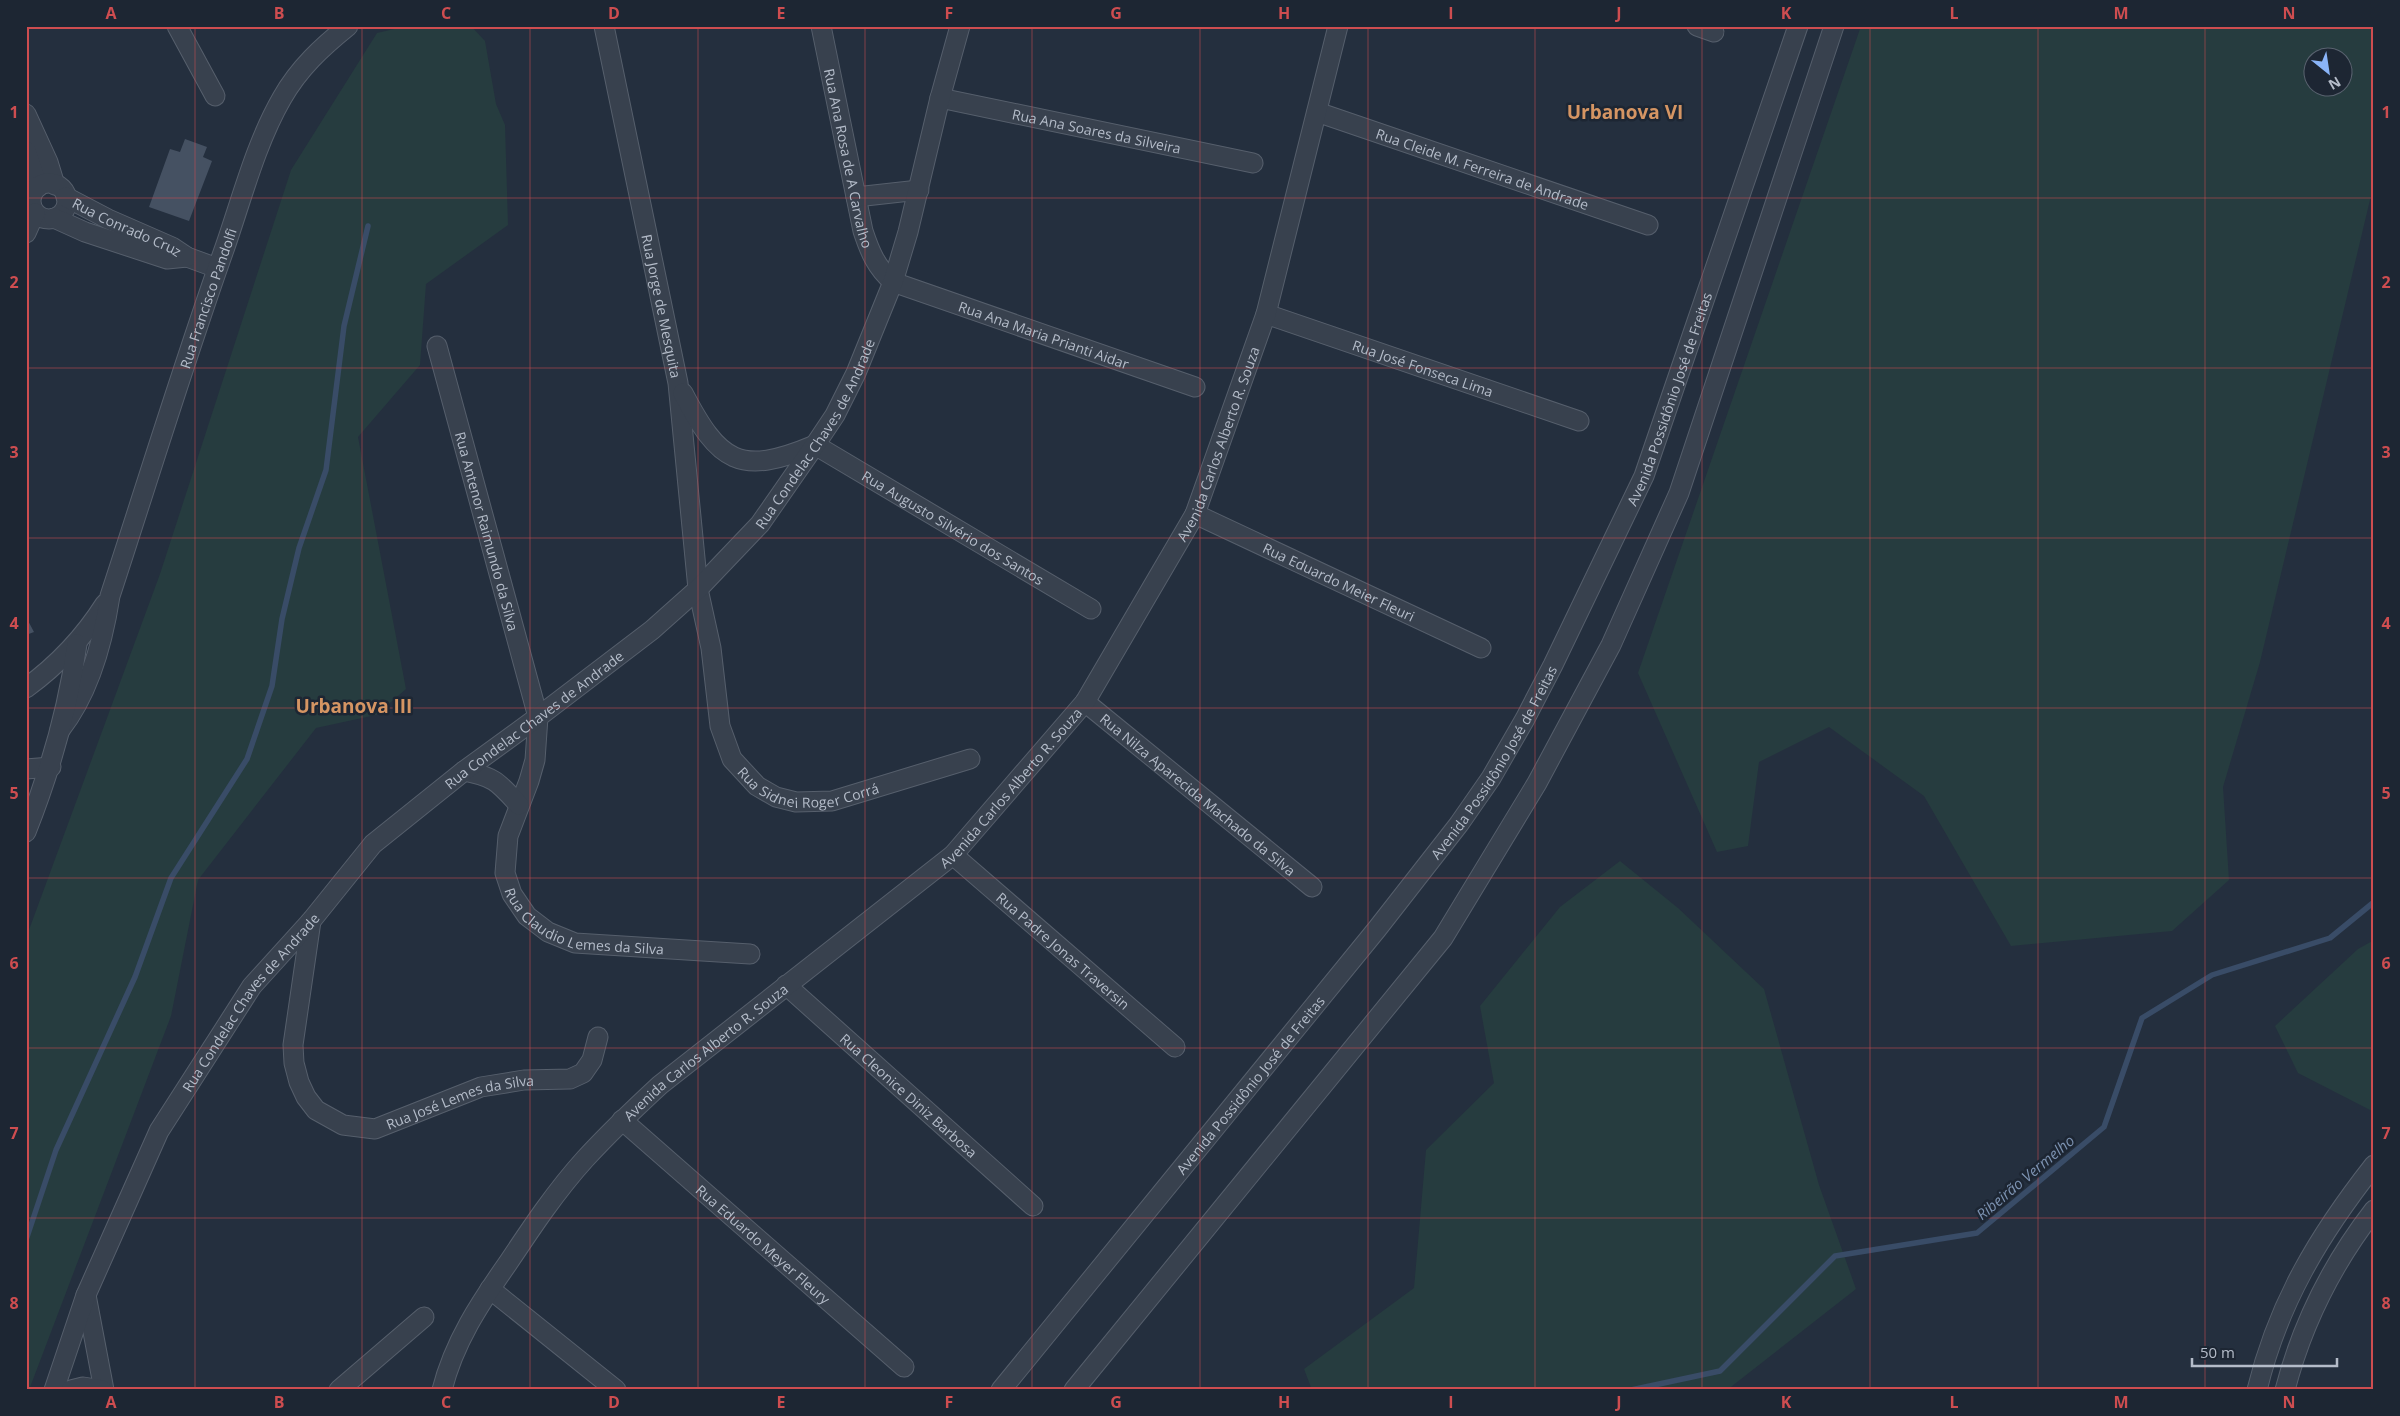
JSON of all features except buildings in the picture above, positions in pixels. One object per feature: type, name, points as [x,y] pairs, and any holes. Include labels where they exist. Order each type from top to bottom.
[{"type":"street","points":[[177,26],[215,96]]},
{"type":"street","name":"Rua Francisco Pandolfi","points":[[110,596],[217,268],[262,142],[281,99],[297,74],[316,52],[348,26]]},
{"type":"street","name":"Rua Jorge de Mesquita","points":[[604,26],[678,383],[698,589]]},
{"type":"street","name":"Rua Ana Rosa de A Carvalho","points":[[821,26],[863,231],[875,263],[893,282]]},
{"type":"street","name":"Rua Condelac Chaves de Andrade","points":[[54,1390],[86,1296],[159,1131],[252,986],[311,921],[373,844],[464,771],[652,630],[698,589],[760,524],[815,446],[856,373],[893,282],[919,190],[940,98],[960,26]]},
{"type":"street","name":"Avenida Carlos Alberto R. Souza","points":[[442,1390],[456,1348],[470,1320],[558,1193],[584,1160],[622,1120],[660,1085],[953,855],[1085,702],[1195,514],[1266,314],[1338,26]]},
{"type":"street","name":"Avenida Possidônio José de Freitas","points":[[1000,1390],[1365,943],[1459,824],[1496,769],[1552,666],[1644,476],[1798,26]]},
{"type":"street","points":[[1074,1390],[1443,938],[1537,783],[1611,645],[1679,493],[1834,26]]},
{"type":"street","name":"Rua Ana Soares da Silveira","points":[[940,98],[1253,163]]},
{"type":"street","name":"Rua Cleide M. Ferreira de Andrade","points":[[1317,112],[1648,225]]},
{"type":"street","points":[[26,114],[48,162],[53,189]]},
{"type":"street","points":[[26,152],[66,208],[54,218]]},
{"type":"street","points":[[26,234],[35,213],[31,201],[53,189]]},
{"type":"street","name":"Rua Conrado Cruz","points":[[53,189],[108,219],[172,247],[187,257],[217,268]]},
{"type":"street","points":[[856,197],[919,190]]},
{"type":"street","name":"Rua Conrado Cruz","points":[[35,213],[44,218],[54,218],[85,232],[167,259],[187,257]]},
{"type":"street","name":"Rua Ana Maria Prianti Aidar","points":[[893,282],[1195,388]]},
{"type":"street","name":"Rua José Fonseca Lima","points":[[1266,314],[1580,421]]},
{"type":"street","name":"Rua Antenor Raimundo da Silva","points":[[437,346],[538,717]]},
{"type":"street","points":[[678,383],[698,422],[723,452],[741,460],[759,462],[795,454],[815,446]]},
{"type":"street","name":"Rua Augusto Silvério dos Santos","points":[[815,446],[1091,609]]},
{"type":"street","name":"Rua Eduardo Meier Fleuri","points":[[1195,514],[1482,648]]},
{"type":"street","name":"Rua Sidnei Roger Corrá","points":[[698,589],[711,648],[720,726],[732,759],[757,786],[776,797],[796,802],[832,801],[970,759]]},
{"type":"street","points":[[26,688],[45,674],[77,644],[110,596]]},
{"type":"street","points":[[60,730],[72,716],[84,690],[106,622],[110,596]]},
{"type":"street","points":[[29,825],[51,767],[72,680],[77,644]]},
{"type":"street","name":"Rua Nilza Aparecida Machado da Silva","points":[[1085,702],[1312,887]]},
{"type":"street","name":"Rua Claudio Lemes da Silva","points":[[538,717],[535,760],[530,781],[508,836],[505,873],[512,894],[527,916],[548,932],[575,943],[750,954]]},
{"type":"street","points":[[26,769],[51,767]]},
{"type":"street","points":[[464,771],[486,775],[499,783],[519,805]]},
{"type":"street","points":[[26,790],[29,825]]},
{"type":"street","name":"Rua Padre Jonas Traversin","points":[[953,855],[1175,1047]]},
{"type":"street","name":"Rua José Lemes da Silva","points":[[311,921],[293,1045],[294,1063],[306,1097],[316,1110],[343,1125],[375,1129],[481,1087],[524,1080],[570,1079],[583,1073],[592,1060],[598,1037]]},
{"type":"street","name":"Rua Cleonice Diniz Barbosa","points":[[786,985],[1033,1206]]},
{"type":"street","name":"Rua Eduardo Meyer Fleury","points":[[622,1120],[904,1367]]},
{"type":"street","points":[[2257,1390],[2273,1335],[2302,1270],[2340,1210],[2374,1165]]},
{"type":"street","points":[[2285,1390],[2299,1344],[2315,1306],[2343,1254],[2374,1210]]},
{"type":"street","points":[[490,1289],[616,1390]]},
{"type":"street","points":[[71,1390],[83,1387],[103,1390],[86,1296]]},
{"type":"street","points":[[338,1390],[424,1317]]},
{"type":"green space","points":[[407,26],[471,26],[485,41],[496,104],[505,125],[508,225],[426,284],[420,365],[358,437],[406,689],[376,715],[316,728],[198,880],[171,1016],[29,1390],[26,1390],[26,938],[160,574],[291,170],[377,33]]},
{"type":"green space","points":[[1861,26],[2374,26],[2374,183],[2260,662],[2223,787],[2229,880],[2172,931],[2011,946],[1924,796],[1829,727],[1759,762],[1748,846],[1717,852],[1638,673]]},
{"type":"green space","points":[[1620,861],[1678,908],[1764,989],[1819,1185],[1856,1289],[1727,1390],[1312,1390],[1304,1369],[1414,1288],[1426,1150],[1494,1083],[1480,1006],[1560,907]]},
{"type":"green space","points":[[2374,940],[2374,1112],[2298,1073],[2275,1026],[2358,949]]},
{"type":"waterway","points":[[26,1240],[56,1150],[135,977],[171,878],[247,759],[272,686],[282,619],[299,548],[326,470],[344,326],[368,226]]},
{"type":"waterway","name":"Ribeirão Vermelho","points":[[1631,1390],[1720,1371],[1835,1256],[1977,1233],[2104,1127],[2142,1018],[2212,975],[2330,938],[2374,902]]},
{"type":"district","name":"Urbanova VI","points":[[1625,112]]},
{"type":"district","name":"Urbanova III","points":[[354,706]]}]
